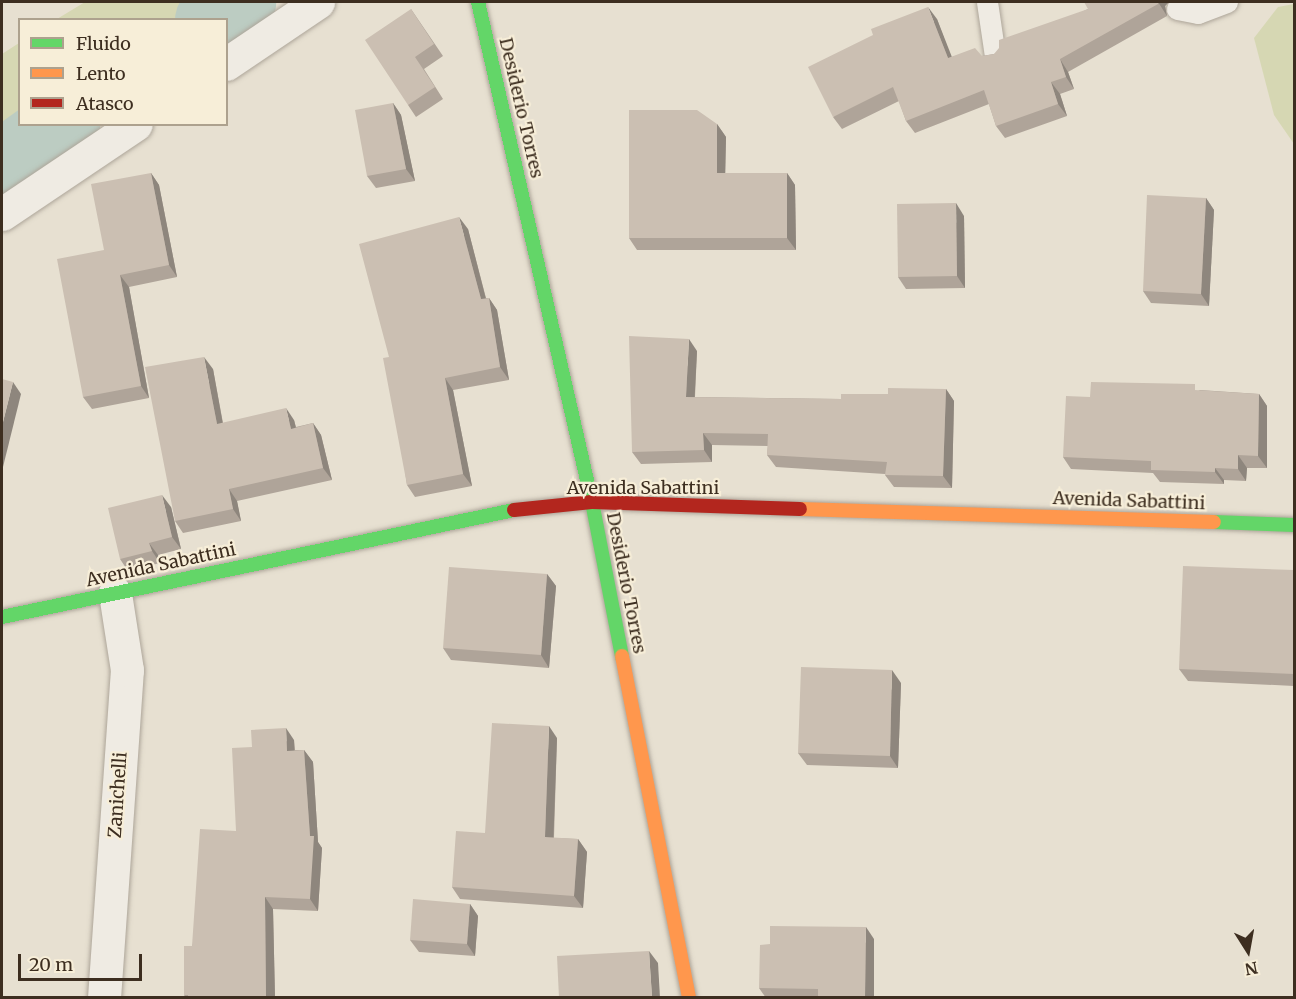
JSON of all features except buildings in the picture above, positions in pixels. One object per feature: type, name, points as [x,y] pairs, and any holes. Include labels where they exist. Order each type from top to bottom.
[{"type":"street","name":"Desiderio Torres","points":[[478,2],[592,502],[689,998]]},
{"type":"street","points":[[228,63],[312,4]]},
{"type":"street","points":[[2,214],[133,126]]},
{"type":"street","name":"Avenida Sabattini","points":[[2,617],[507,511],[592,502],[1294,525]]},
{"type":"street","name":"Zanichelli","points":[[104,998],[127,670],[115,593]]},
{"type":"lane","points":[[987,2],[995,56]]},
{"type":"lane","points":[[1178,9],[1197,13],[1227,2]]},
{"type":"green space","points":[[85,2],[273,2],[228,31],[228,18],[59,18]]},
{"type":"green space","points":[[1294,4],[1294,144],[1274,115],[1254,38],[1278,7]]},
{"type":"green space","points":[[18,44],[18,126],[86,126],[2,182],[2,54]]},
{"type":"waterway","points":[[215,18],[238,2]]},
{"type":"waterway","points":[[2,167],[59,126]]},
{"type":"traffic: fast","points":[[478,2],[592,502],[622,656]]},
{"type":"traffic: fast","points":[[2,617],[514,510]]},
{"type":"traffic: fast","points":[[1214,522],[1294,525]]},
{"type":"traffic: slow","points":[[800,509],[1214,522]]},
{"type":"traffic: slow","points":[[622,656],[689,998]]},
{"type":"traffic: jam","points":[[514,510],[592,502],[800,509]]}]
